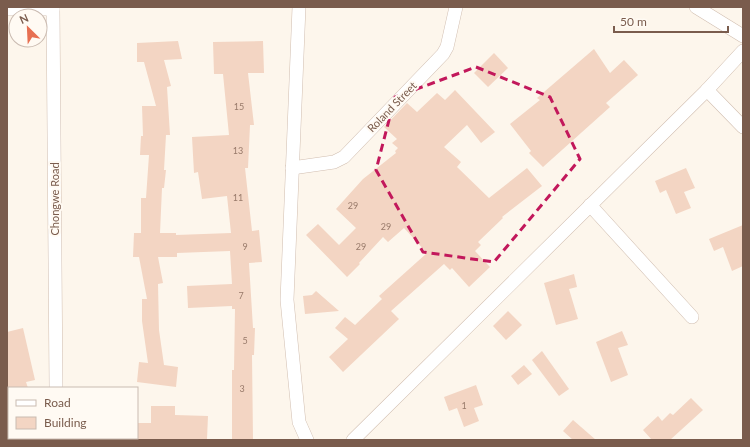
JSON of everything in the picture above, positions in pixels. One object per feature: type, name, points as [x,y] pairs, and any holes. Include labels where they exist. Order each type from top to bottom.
[{"type":"street","points":[[299,7],[288,300],[299,422],[307,440]]},
{"type":"street","name":"Roland Street","points":[[292,168],[334,162],[344,157],[443,54],[447,47],[456,7]]},
{"type":"street","points":[[696,7],[743,36]]},
{"type":"street","points":[[7,9],[53,8]]},
{"type":"street","name":"Chongwe Road","points":[[53,8],[56,387]]},
{"type":"street","points":[[353,440],[707,90],[743,51]]},
{"type":"street","points":[[707,90],[743,127]]},
{"type":"street","points":[[590,205],[692,317]]},
{"type":"highlighted area","points":[[476,67],[550,97],[580,159],[494,262],[423,252],[376,170],[395,97]]},
{"type":"building","points":[[178,41],[182,59],[164,60],[171,86],[167,87],[170,135],[166,135],[164,170],[166,170],[164,188],[162,188],[160,233],[176,233],[176,235],[231,233],[227,196],[202,199],[198,172],[194,173],[192,137],[229,135],[223,74],[214,74],[213,42],[263,41],[264,73],[248,73],[254,125],[250,125],[248,168],[245,168],[252,231],[259,230],[262,262],[249,263],[253,328],[255,328],[254,355],[252,355],[253,440],[232,440],[232,370],[234,370],[235,309],[232,309],[232,306],[188,308],[187,286],[232,284],[230,251],[177,253],[177,257],[158,257],[163,283],[158,284],[159,330],[164,365],[178,367],[176,387],[137,382],[139,362],[148,363],[142,321],[142,299],[147,299],[139,257],[133,257],[134,233],[141,233],[141,198],[146,198],[149,155],[140,155],[141,136],[143,136],[142,106],[156,106],[144,62],[137,62],[137,43]]},
{"type":"building","points":[[594,49],[610,73],[624,60],[638,75],[606,103],[610,107],[543,167],[529,153],[531,151],[510,124],[540,100],[537,98]]},
{"type":"building","points":[[494,53],[508,68],[488,87],[474,73]]},
{"type":"building","points":[[455,90],[495,132],[481,143],[467,125],[444,147],[461,162],[457,167],[489,198],[527,168],[542,186],[502,217],[503,218],[478,242],[481,245],[475,251],[490,267],[469,287],[452,268],[450,270],[444,264],[391,311],[399,319],[343,372],[329,357],[348,339],[335,328],[345,317],[355,325],[382,299],[379,296],[427,253],[404,228],[388,242],[383,237],[347,277],[306,235],[318,224],[339,245],[356,228],[336,209],[363,179],[396,153],[395,151],[398,148],[392,143],[397,139],[384,127],[407,103],[417,112],[437,93],[445,100]]},
{"type":"building","points":[[686,168],[695,188],[684,192],[691,208],[676,214],[666,190],[660,193],[655,181]]},
{"type":"building","points":[[743,225],[743,266],[732,271],[723,247],[714,251],[709,239]]},
{"type":"building","points":[[574,274],[577,287],[569,289],[578,319],[556,325],[544,283]]},
{"type":"building","points":[[316,291],[339,311],[305,314],[303,296],[312,295]]},
{"type":"building","points":[[508,311],[522,325],[506,340],[493,326]]},
{"type":"building","points":[[23,328],[35,380],[26,382],[28,387],[7,388],[7,332]]},
{"type":"building","points":[[622,331],[628,345],[618,348],[628,375],[611,382],[596,342]]},
{"type":"building","points":[[542,351],[569,389],[559,396],[532,360]]},
{"type":"building","points":[[524,365],[532,374],[518,385],[511,376]]},
{"type":"building","points":[[476,385],[483,405],[474,408],[479,421],[464,427],[457,408],[449,411],[444,397]]},
{"type":"building","points":[[691,398],[703,410],[670,440],[652,440],[643,430],[658,416],[662,421],[670,413],[673,415]]},
{"type":"building","points":[[151,406],[175,406],[175,415],[208,416],[207,439],[137,440],[138,423],[151,423]]},
{"type":"building","points":[[573,420],[596,440],[573,440],[563,431]]}]
